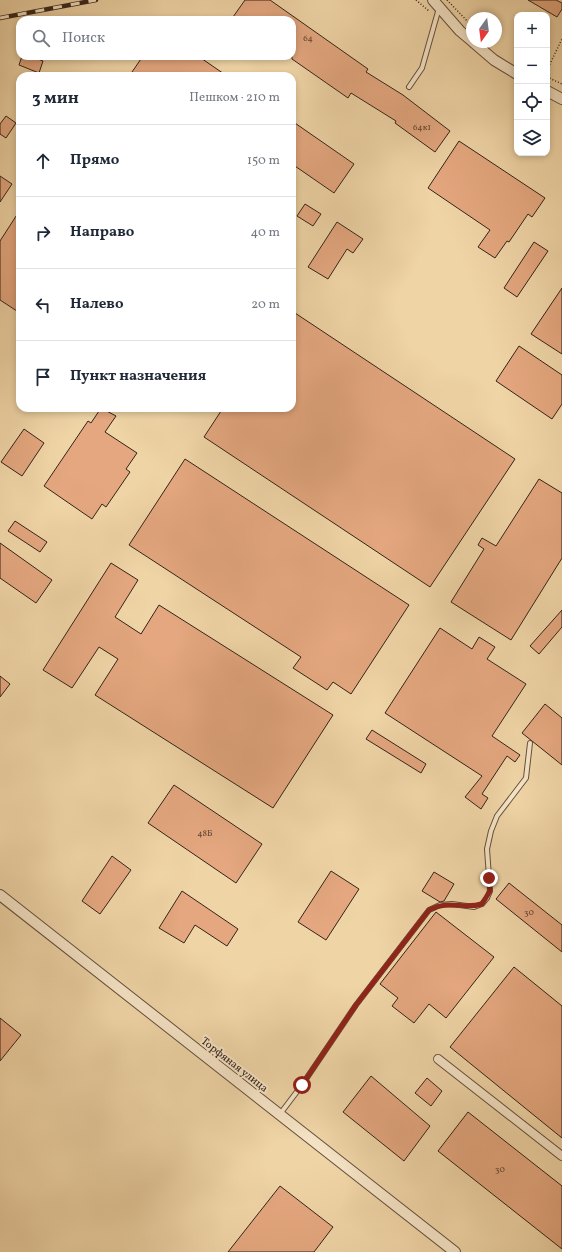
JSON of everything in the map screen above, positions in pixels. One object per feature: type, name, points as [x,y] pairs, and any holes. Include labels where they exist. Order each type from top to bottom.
[{"type":"street","points":[[436,4],[466,36]]},
{"type":"street","points":[[479,48],[494,60],[514,72]]},
{"type":"street","points":[[550,92],[562,98]]},
{"type":"street","name":"Торфяная улица","points":[[0,895],[455,1252]]},
{"type":"street","points":[[438,1059],[562,1156]]},
{"type":"lane","points":[[409,87],[422,68],[436,4]]},
{"type":"lane","points":[[280,1115],[356,1005],[429,910],[440,905],[452,904],[474,907],[482,904],[487,898],[490,891],[487,849],[491,831],[497,816],[526,778],[530,743]]},
{"type":"path","points":[[447,0],[466,20]]},
{"type":"path","points":[[550,64],[562,39]]},
{"type":"path","points":[[550,78],[562,84]]},
{"type":"building","points":[[245,0],[270,0],[293,16],[234,16]]},
{"type":"building","points":[[528,0],[556,0],[562,3],[562,9],[557,17]]},
{"type":"building","points":[[296,18],[368,69],[366,72],[403,95],[450,131],[435,152],[395,123],[396,121],[351,93],[348,98],[293,60],[296,60]]},
{"type":"building","points":[[21,60],[43,61],[39,72],[19,65]]},
{"type":"building","points":[[140,60],[204,60],[221,72],[132,72]]},
{"type":"building","points":[[6,116],[16,123],[6,138],[0,134],[0,124]]},
{"type":"building","points":[[296,124],[354,164],[334,193],[296,167]]},
{"type":"building","points":[[459,141],[545,198],[532,217],[528,214],[509,242],[507,241],[495,258],[478,247],[490,230],[428,188]]},
{"type":"building","points":[[0,176],[12,184],[0,202]]},
{"type":"building","points":[[305,204],[321,214],[313,226],[297,216]]},
{"type":"building","points":[[16,216],[16,310],[0,300],[0,241]]},
{"type":"building","points":[[337,222],[363,239],[353,253],[347,249],[328,279],[308,267]]},
{"type":"building","points":[[534,242],[548,251],[517,297],[504,288]]},
{"type":"building","points":[[562,288],[562,354],[531,334]]},
{"type":"building","points":[[296,314],[515,459],[430,587],[204,437],[220,412],[296,412]]},
{"type":"building","points":[[519,346],[562,375],[562,404],[552,419],[496,381]]},
{"type":"building","points":[[98,412],[108,412],[116,416],[105,432],[137,453],[126,469],[130,472],[106,507],[102,504],[92,519],[44,486],[88,421],[91,423]]},
{"type":"building","points":[[24,429],[44,443],[22,476],[1,462]]},
{"type":"building","points":[[185,459],[409,605],[351,694],[333,682],[327,690],[293,668],[301,657],[129,545]]},
{"type":"building","points":[[539,479],[562,493],[562,558],[511,640],[451,602],[484,549],[478,545],[482,538],[496,546]]},
{"type":"building","points":[[15,521],[47,542],[40,552],[8,531]]},
{"type":"building","points":[[0,543],[52,580],[36,603],[0,578]]},
{"type":"building","points":[[111,563],[138,580],[115,617],[141,634],[159,605],[333,715],[273,808],[95,695],[118,659],[99,647],[72,688],[43,670]]},
{"type":"building","points":[[562,610],[562,627],[539,654],[530,646]]},
{"type":"building","points":[[440,628],[472,649],[479,637],[495,647],[487,659],[526,684],[492,736],[520,755],[515,762],[507,756],[482,794],[488,798],[481,809],[465,797],[482,776],[385,713]]},
{"type":"building","points":[[0,676],[10,684],[0,697]]},
{"type":"building","points":[[545,704],[562,718],[562,765],[522,733]]},
{"type":"building","points":[[372,730],[426,764],[421,773],[366,739]]},
{"type":"building","points":[[174,785],[262,844],[236,883],[148,823]]},
{"type":"building","points":[[112,856],[131,870],[100,914],[82,901]]},
{"type":"building","points":[[331,871],[359,889],[326,940],[298,922]]},
{"type":"building","points":[[434,872],[454,884],[444,901],[440,902],[422,891]]},
{"type":"building","points":[[509,883],[562,925],[562,952],[496,899]]},
{"type":"building","points":[[182,891],[238,929],[227,946],[195,925],[184,943],[159,928]]},
{"type":"building","points":[[436,912],[494,957],[446,1018],[429,1004],[414,1023],[392,1006],[398,998],[380,984]]},
{"type":"building","points":[[514,967],[562,1006],[562,1138],[450,1047]]},
{"type":"building","points":[[0,1018],[21,1035],[0,1061]]},
{"type":"building","points":[[371,1076],[430,1126],[404,1161],[343,1112]]},
{"type":"building","points":[[427,1078],[442,1091],[431,1106],[415,1093]]},
{"type":"building","points":[[468,1112],[562,1186],[562,1249],[438,1151]]},
{"type":"building","points":[[280,1186],[333,1227],[314,1252],[228,1252]]},
{"type":"railway","points":[[0,18],[96,0]]},
{"type":"route","points":[[302,1085],[356,1005],[429,910],[440,905],[452,904],[474,907],[482,904],[490,891],[489,878]]}]
